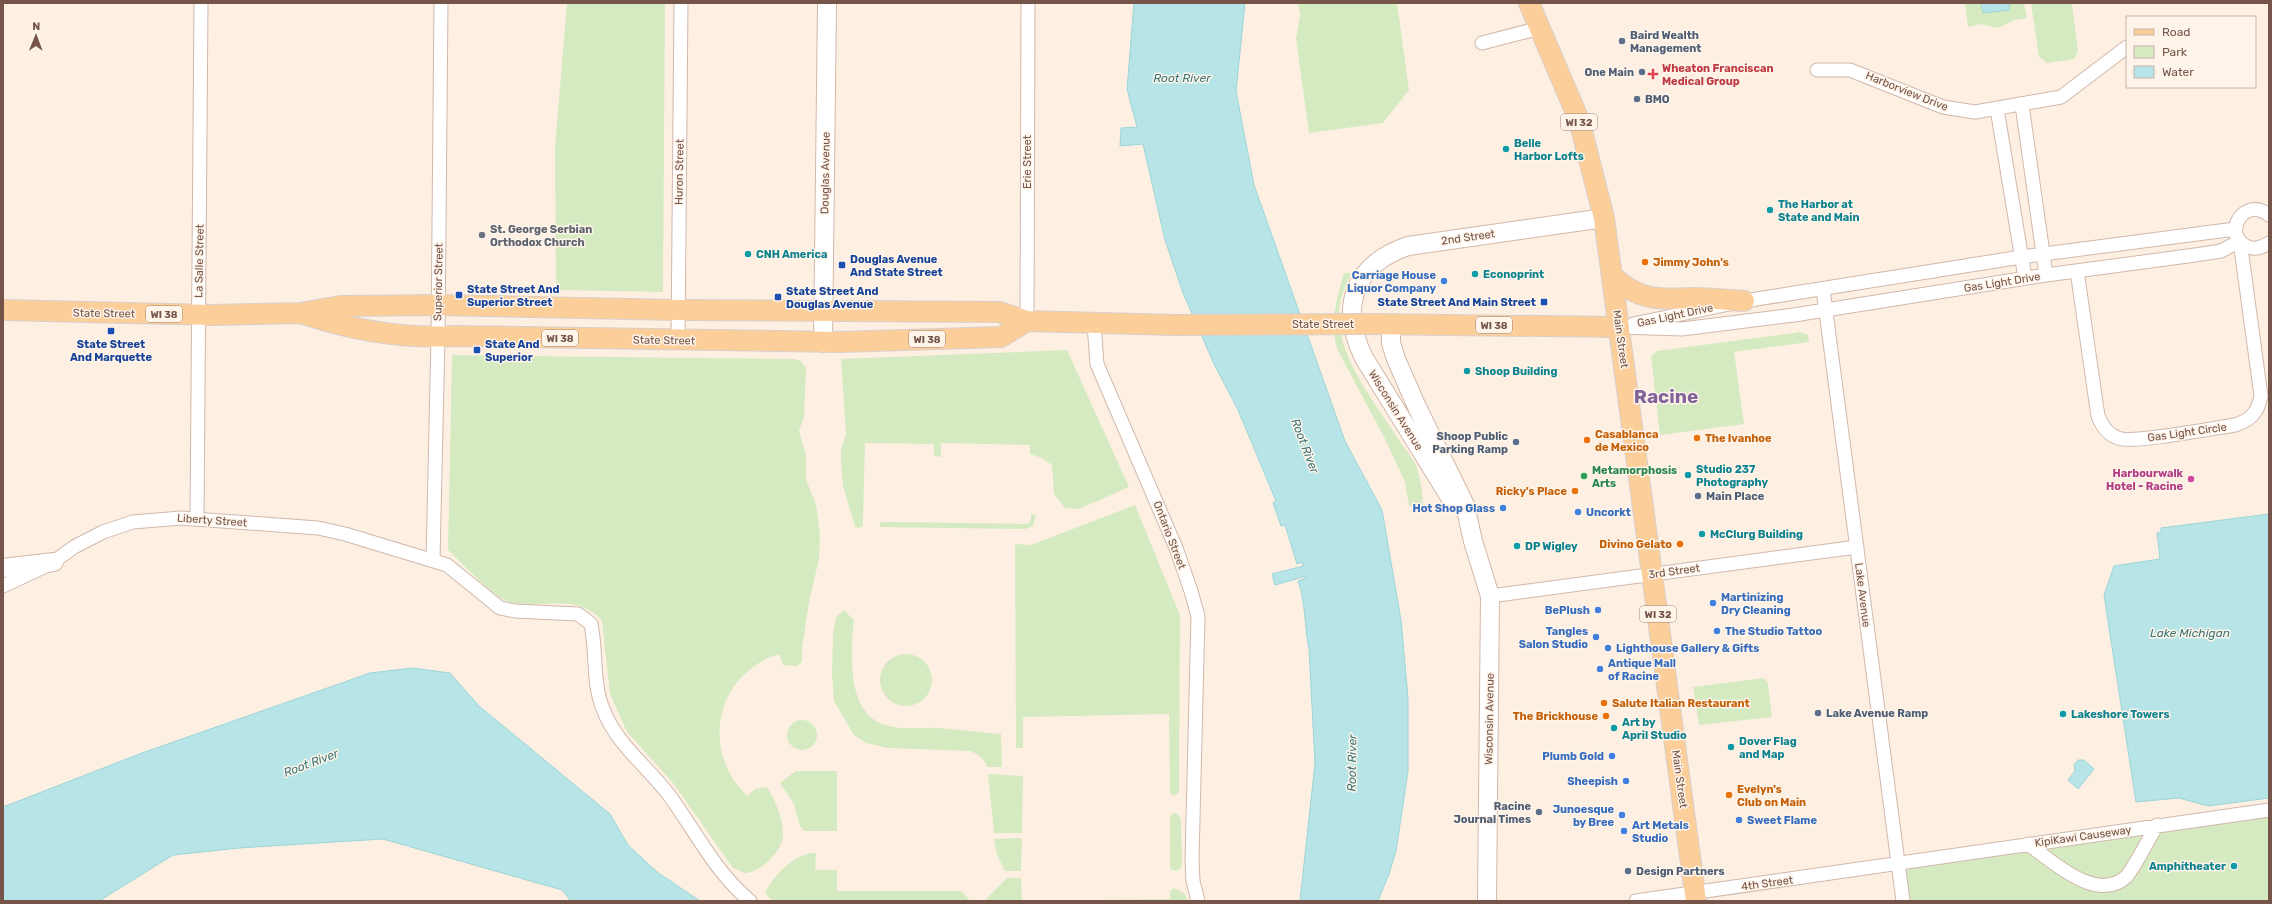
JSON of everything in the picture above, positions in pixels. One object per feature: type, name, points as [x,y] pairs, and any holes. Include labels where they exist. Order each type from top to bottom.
[{"type":"main road","name":"Main Street","points":[[1529,3],[1579,120],[1604,218],[1653,574],[1695,897]]},
{"type":"main road","points":[[1612,276],[1628,289],[1660,299],[1694,298],[1744,301]]},
{"type":"main road","name":"State Street","points":[[3,310],[198,314],[301,313],[340,306],[438,305],[823,312],[999,312],[1027,321],[1094,324],[1391,324],[1619,327]]},
{"type":"main road","points":[[3,324],[27,311]]},
{"type":"main road","name":"State Street","points":[[301,313],[336,325],[421,338],[438,337],[823,343],[1001,336],[1027,321]]},
{"type":"street","name":"La Salle Street","points":[[197,519],[202,3]]},
{"type":"street","name":"Superior Street","points":[[433,560],[438,337],[441,3]]},
{"type":"street","name":"Huron Street","points":[[678,340],[681,3]]},
{"type":"street","name":"Douglas Avenue","points":[[823,343],[827,3]]},
{"type":"street","name":"Erie Street","points":[[1027,321],[1028,3]]},
{"type":"street","points":[[1482,43],[1540,28]]},
{"type":"street","name":"Harborview Drive","points":[[1817,70],[1850,70],[1943,107],[1959,111],[1975,112],[2061,97],[2126,48]]},
{"type":"street","points":[[2022,105],[2046,275]]},
{"type":"street","points":[[1997,109],[2025,278]]},
{"type":"street","points":[[2269,215],[2263,210],[2250,210],[2240,217],[2238,235],[2251,248],[2264,247],[2269,243]]},
{"type":"street","name":"2nd Street","points":[[1355,294],[1367,271],[1375,262],[1384,255],[1408,246],[1604,218]]},
{"type":"street","name":"Gas Light Drive","points":[[1619,327],[1664,316],[1744,301],[2021,256],[2238,235]]},
{"type":"street","name":"Gas Light Drive","points":[[1619,327],[1682,329],[1825,311],[2025,278],[2214,252],[2229,248],[2238,235]]},
{"type":"street","name":"Gas Light Circle","points":[[2077,271],[2098,416],[2102,426],[2109,434],[2127,440],[2235,426],[2245,422],[2253,416],[2259,406],[2261,396],[2238,235]]},
{"type":"street","name":"Lake Avenue","points":[[1822,289],[1857,546],[1902,901]]},
{"type":"street","name":"Wisconsin Avenue","points":[[1355,294],[1352,307],[1352,326],[1359,348],[1444,486],[1473,541]]},
{"type":"street","name":"Ontario Street","points":[[1094,324],[1097,364],[1176,548],[1198,616],[1192,860],[1193,881],[1198,901]]},
{"type":"street","name":"Wisconsin Avenue","points":[[1391,324],[1391,343],[1396,359],[1417,407],[1466,505],[1473,541],[1490,596],[1487,901]]},
{"type":"street","name":"Liberty Street","points":[[3,586],[54,562],[85,541],[118,527],[165,518],[197,519],[318,528],[345,534],[447,565],[500,608],[515,611],[578,614],[587,620],[593,631],[599,698],[613,730],[628,750],[669,796],[723,874],[750,901]]},
{"type":"street","name":"3rd Street","points":[[1490,596],[1857,546]]},
{"type":"street","points":[[3,568],[54,562]]},
{"type":"street","name":"KipiKawi Causeway","points":[[1897,863],[2269,810]]},
{"type":"street","points":[[2028,844],[2078,882],[2092,889],[2101,891],[2116,886],[2126,876],[2157,825]]},
{"type":"street","name":"4th Street","points":[[1636,901],[1695,897],[1897,863]]},
{"type":"green space","points":[[567,3],[665,3],[663,292],[556,290],[555,147]]},
{"type":"green space","points":[[1298,3],[1397,3],[1409,90],[1383,123],[1309,133],[1296,39],[1300,15]]},
{"type":"green space","points":[[1965,3],[2024,3],[2027,18],[2014,20],[1998,28],[1980,24],[1968,27]]},
{"type":"green space","points":[[2031,3],[2072,3],[2078,52],[2074,59],[2047,63],[2039,57]]},
{"type":"green space","points":[[1344,273],[1351,273],[1339,310],[1341,333],[1345,350],[1361,382],[1415,463],[1422,490],[1423,505],[1409,506],[1405,482],[1385,439],[1337,349],[1334,320]]},
{"type":"green space","points":[[1800,332],[1808,335],[1809,342],[1734,352],[1744,424],[1660,435],[1651,356],[1657,351]]},
{"type":"green space","points":[[1067,350],[1129,487],[1079,509],[1065,508],[1054,494],[1052,465],[1042,458],[1030,454],[1030,445],[941,443],[941,457],[934,456],[934,444],[865,443],[863,526],[859,528],[855,527],[843,486],[841,462],[841,448],[846,435],[841,359]]},
{"type":"green space","points":[[452,355],[794,359],[801,361],[806,368],[804,418],[799,430],[806,456],[806,480],[816,504],[820,534],[819,559],[809,602],[802,648],[802,662],[797,666],[783,665],[779,654],[757,664],[740,679],[728,696],[721,716],[720,736],[723,757],[732,778],[747,796],[755,789],[767,787],[776,804],[782,821],[783,834],[780,846],[776,853],[758,869],[745,873],[733,868],[673,783],[627,732],[610,694],[602,621],[592,612],[582,607],[570,604],[521,604],[509,602],[495,594],[448,550]]},
{"type":"green space","points":[[1135,505],[1180,615],[1179,792],[1174,796],[1170,793],[1169,714],[1023,717],[1023,748],[1016,748],[1015,544],[1031,545]]},
{"type":"green space","points":[[1031,514],[1036,515],[1033,526],[1025,529],[879,526],[881,522],[1028,524],[1031,520]]},
{"type":"green space","points":[[844,610],[854,620],[852,647],[853,677],[856,692],[861,705],[869,715],[880,723],[894,727],[930,728],[1001,734],[1002,767],[987,767],[980,757],[970,751],[888,748],[866,743],[854,735],[834,701],[832,675],[833,635],[836,617]]},
{"type":"green space","points":[[901,654],[911,654],[925,661],[932,675],[932,685],[925,699],[911,706],[901,706],[891,702],[884,695],[880,685],[880,675],[884,665],[891,658]]},
{"type":"green space","points":[[1764,678],[1768,684],[1772,717],[1699,725],[1693,687]]},
{"type":"green space","points":[[802,720],[808,721],[816,729],[816,741],[808,749],[802,750],[796,749],[788,741],[787,735],[788,729],[796,721]]},
{"type":"green space","points":[[796,771],[837,771],[837,831],[804,831],[800,826],[794,804],[780,783]]},
{"type":"green space","points":[[988,774],[1023,776],[1022,833],[994,833]]},
{"type":"green space","points":[[2269,810],[2269,901],[1902,901],[1897,863]]},
{"type":"green space","points":[[1173,813],[1178,814],[1181,819],[1182,865],[1179,870],[1175,871],[1170,869],[1170,816]]},
{"type":"green space","points":[[994,839],[1022,839],[1021,871],[1005,871],[997,855]]},
{"type":"green space","points":[[810,853],[816,853],[815,870],[837,870],[837,891],[961,891],[971,901],[772,901],[765,893],[773,880],[789,863]]},
{"type":"green space","points":[[1007,878],[1021,878],[1022,901],[988,901],[986,899]]},
{"type":"green space","points":[[1174,888],[1185,894],[1188,901],[1022,901],[1170,899],[1170,891]]},
{"type":"water","name":"Root River","points":[[1134,3],[1245,3],[1236,91],[1254,185],[1345,441],[1382,510],[1401,620],[1408,698],[1408,771],[1396,851],[1389,874],[1378,901],[1300,901],[1315,763],[1309,649],[1304,606],[1298,581],[1306,578],[1306,576],[1275,585],[1272,574],[1303,566],[1302,562],[1297,564],[1285,525],[1281,526],[1273,503],[1276,501],[1238,410],[1214,364],[1183,293],[1165,240],[1143,144],[1120,146],[1121,128],[1137,127],[1127,89]]},
{"type":"water","points":[[1981,3],[2012,4],[2009,5],[2009,10],[1983,13]]},
{"type":"water","name":"Lake Michigan","points":[[2269,514],[2269,798],[2208,806],[2179,798],[2136,802],[2104,595],[2114,566],[2160,559],[2157,533],[2161,532],[2161,528]]},
{"type":"water","name":"Root River","points":[[412,668],[450,673],[479,706],[610,814],[628,845],[657,872],[700,901],[571,901],[562,890],[383,839],[239,848],[173,855],[99,901],[3,901],[3,807],[142,753],[370,673]]},
{"type":"water","points":[[2078,760],[2084,760],[2094,769],[2078,789],[2068,780],[2075,771],[2074,765]]},
{"type":"place","name":"Baird Wealth Management","points":[[1622,41]]},
{"type":"place","name":"One Main","points":[[1642,72]]},
{"type":"place","name":"Wheaton Franciscan Medical Group","points":[[1653,74]]},
{"type":"place","name":"BMO","points":[[1637,99]]},
{"type":"place","name":"Belle Harbor Lofts","points":[[1506,149]]},
{"type":"place","name":"The Harbor at State and Main","points":[[1770,210]]},
{"type":"place","name":"St. George Serbian Orthodox Church","points":[[482,235]]},
{"type":"place","name":"CNH America","points":[[748,254]]},
{"type":"place","name":"Jimmy John's","points":[[1645,262]]},
{"type":"place","name":"Douglas Avenue And State Street","points":[[842,265]]},
{"type":"place","name":"Econoprint","points":[[1475,274]]},
{"type":"place","name":"Carriage House Liquor Company","points":[[1444,281]]},
{"type":"place","name":"State Street And Superior Street","points":[[459,295]]},
{"type":"place","name":"State Street And Douglas Avenue","points":[[778,297]]},
{"type":"place","name":"State Street And Main Street","points":[[1544,302]]},
{"type":"place","name":"State Street And Marquette","points":[[111,331]]},
{"type":"place","name":"State And Superior","points":[[477,350]]},
{"type":"place","name":"Shoop Building","points":[[1467,371]]},
{"type":"place","name":"The Ivanhoe","points":[[1697,438]]},
{"type":"place","name":"Casablanca de Mexico","points":[[1587,440]]},
{"type":"place","name":"Shoop Public Parking Ramp","points":[[1516,442]]},
{"type":"place","name":"Studio 237 Photography","points":[[1688,475]]},
{"type":"place","name":"Metamorphosis Arts","points":[[1584,476]]},
{"type":"place","name":"Harbourwalk Hotel - Racine","points":[[2191,479]]},
{"type":"place","name":"Ricky's Place","points":[[1575,491]]},
{"type":"place","name":"Main Place","points":[[1698,496]]},
{"type":"place","name":"Hot Shop Glass","points":[[1503,508]]},
{"type":"place","name":"Uncorkt","points":[[1578,512]]},
{"type":"place","name":"McClurg Building","points":[[1702,534]]},
{"type":"place","name":"Divino Gelato","points":[[1680,544]]},
{"type":"place","name":"DP Wigley","points":[[1517,546]]},
{"type":"place","name":"Martinizing Dry Cleaning","points":[[1713,603]]},
{"type":"place","name":"BePlush","points":[[1598,610]]},
{"type":"place","name":"The Studio Tattoo","points":[[1717,631]]},
{"type":"place","name":"Tangles Salon Studio","points":[[1596,637]]},
{"type":"place","name":"Lighthouse Gallery & Gifts","points":[[1608,648]]},
{"type":"place","name":"Antique Mall of Racine","points":[[1600,669]]},
{"type":"place","name":"Salute Italian Restaurant","points":[[1604,703]]},
{"type":"place","name":"Lake Avenue Ramp","points":[[1818,713]]},
{"type":"place","name":"Lakeshore Towers","points":[[2063,714]]},
{"type":"place","name":"The Brickhouse","points":[[1606,716]]},
{"type":"place","name":"Art by April Studio","points":[[1614,728]]},
{"type":"place","name":"Dover Flag and Map","points":[[1731,747]]},
{"type":"place","name":"Plumb Gold","points":[[1612,756]]},
{"type":"place","name":"Sheepish","points":[[1626,781]]},
{"type":"place","name":"Evelyn's Club on Main","points":[[1729,795]]},
{"type":"place","name":"Racine Journal Times","points":[[1539,812]]},
{"type":"place","name":"Junoesque by Bree","points":[[1622,815]]},
{"type":"place","name":"Sweet Flame","points":[[1739,820]]},
{"type":"place","name":"Art Metals Studio","points":[[1624,831]]},
{"type":"place","name":"Amphitheater","points":[[2234,866]]},
{"type":"place","name":"Design Partners","points":[[1628,871]]},
{"type":"district","name":"Racine","points":[[1666,396]]}]
